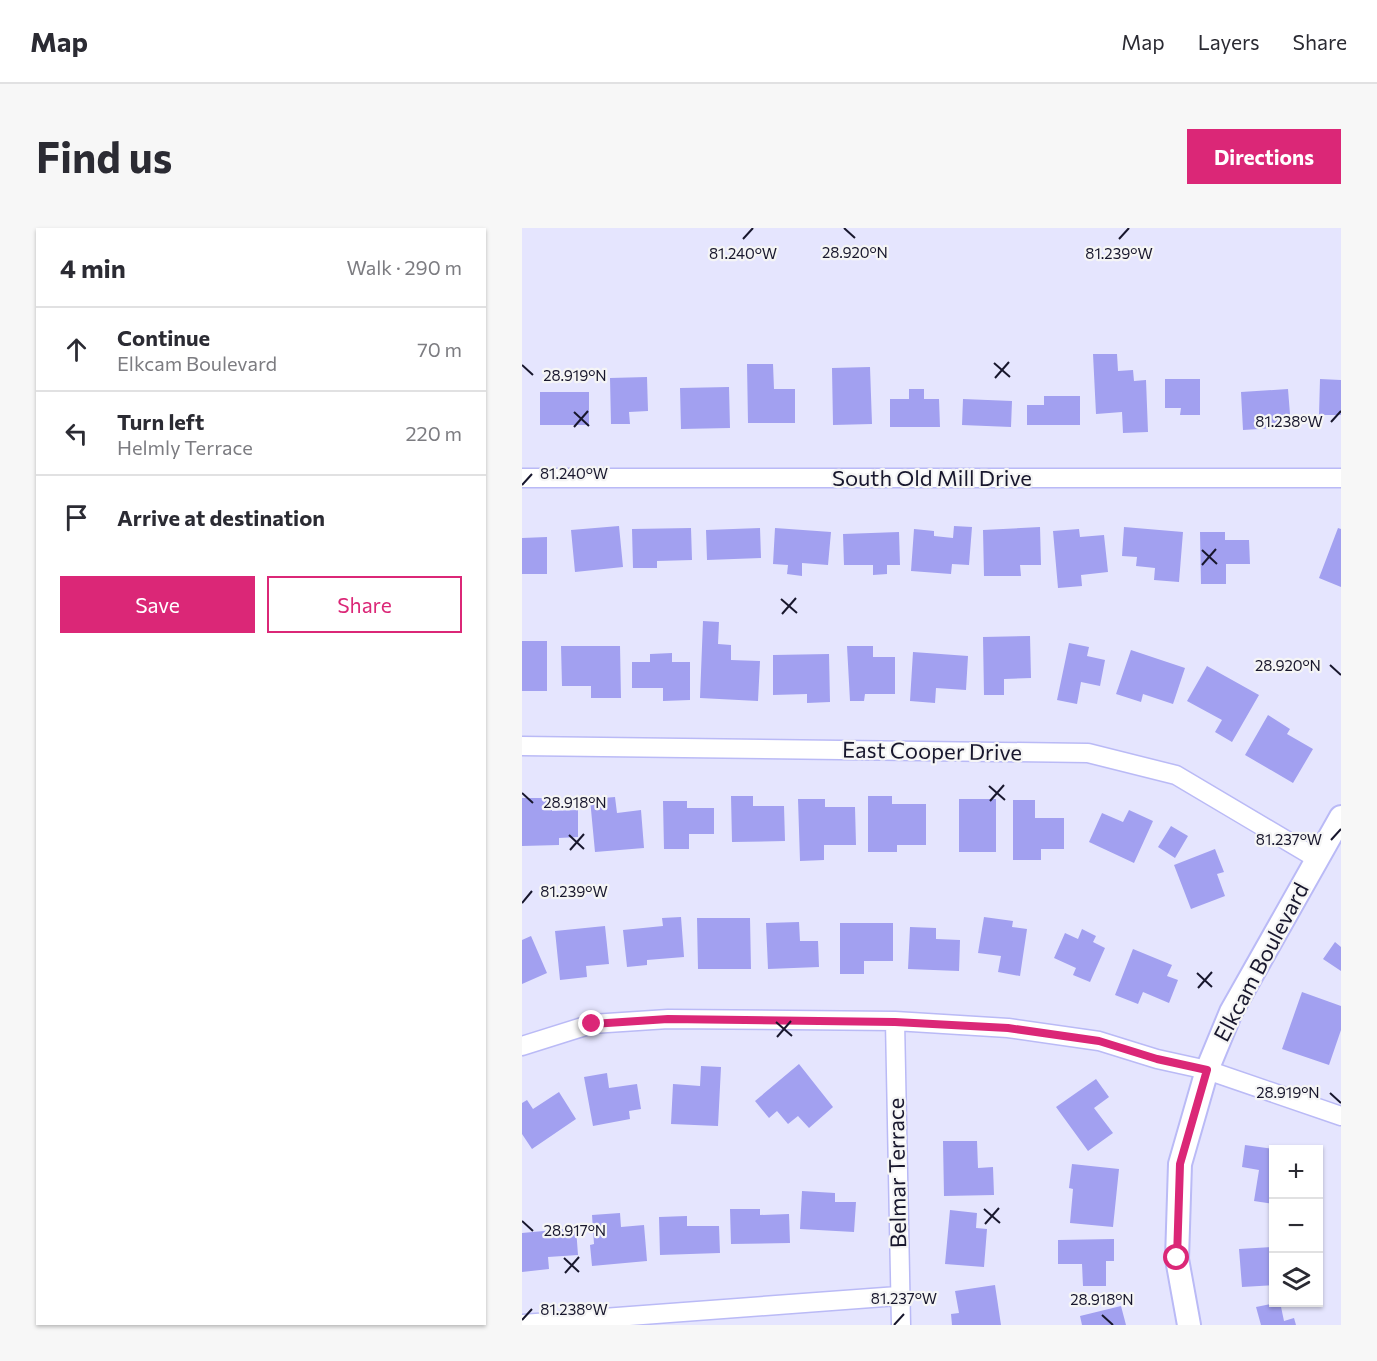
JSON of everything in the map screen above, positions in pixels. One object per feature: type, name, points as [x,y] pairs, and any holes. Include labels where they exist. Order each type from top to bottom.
[{"type":"street","name":"South Old Mill Drive","points":[[522,478],[1341,478]]},
{"type":"street","name":"East Cooper Drive","points":[[522,746],[1088,753],[1176,775],[1316,858]]},
{"type":"street","name":"Elkcam Boulevard","points":[[1189,1325],[1177,1258],[1180,1164],[1207,1070],[1231,1012],[1341,817]]},
{"type":"street","points":[[522,1046],[592,1024],[668,1019],[895,1022],[1008,1028],[1087,1040],[1207,1070],[1341,1116]]},
{"type":"street","name":"Belmar Terrace","points":[[895,1022],[898,1296],[901,1325]]},
{"type":"street","points":[[522,1324],[898,1296]]},
{"type":"building","points":[[1093,354],[1117,354],[1118,371],[1133,370],[1134,381],[1146,380],[1148,432],[1123,433],[1122,412],[1096,414]]},
{"type":"building","points":[[747,364],[773,364],[774,389],[795,389],[795,423],[748,423]]},
{"type":"building","points":[[870,367],[872,424],[833,425],[832,368]]},
{"type":"building","points":[[647,377],[648,411],[629,412],[630,424],[611,424],[610,378]]},
{"type":"building","points":[[1165,379],[1200,379],[1200,415],[1180,415],[1181,408],[1165,408]]},
{"type":"building","points":[[1320,379],[1341,380],[1341,415],[1319,415]]},
{"type":"building","points":[[729,387],[730,428],[681,429],[680,388]]},
{"type":"building","points":[[909,389],[924,389],[924,399],[939,399],[940,427],[890,427],[890,399],[909,399]]},
{"type":"building","points":[[1288,389],[1291,427],[1243,430],[1241,392]]},
{"type":"building","points":[[540,392],[589,392],[589,425],[540,425]]},
{"type":"building","points":[[1044,396],[1080,396],[1080,425],[1027,425],[1027,405],[1044,405]]},
{"type":"building","points":[[963,399],[1012,401],[1011,427],[962,425]]},
{"type":"building","points":[[619,526],[623,567],[575,572],[571,530]]},
{"type":"building","points":[[954,526],[972,527],[969,565],[952,564],[951,574],[911,571],[914,529],[934,531],[934,536],[953,538]]},
{"type":"building","points":[[1040,527],[1041,565],[1020,565],[1021,576],[984,576],[983,530]]},
{"type":"building","points":[[1124,527],[1183,532],[1179,582],[1154,580],[1155,568],[1136,566],[1137,557],[1122,556]]},
{"type":"building","points":[[691,528],[692,560],[657,561],[657,568],[633,568],[632,529]]},
{"type":"building","points":[[760,528],[761,558],[707,560],[706,530]]},
{"type":"building","points":[[775,528],[831,532],[828,565],[802,563],[802,576],[787,574],[788,565],[773,564]]},
{"type":"building","points":[[1338,528],[1341,529],[1341,587],[1319,578]]},
{"type":"building","points":[[1079,529],[1080,537],[1104,535],[1108,572],[1081,575],[1082,586],[1058,588],[1053,531]]},
{"type":"building","points":[[899,532],[900,565],[887,565],[887,574],[873,575],[873,565],[844,565],[843,534]]},
{"type":"building","points":[[1200,532],[1225,532],[1225,540],[1249,540],[1250,564],[1226,564],[1226,584],[1201,584]]},
{"type":"building","points":[[547,537],[547,574],[522,574],[522,538]]},
{"type":"building","points":[[703,621],[719,622],[718,644],[731,645],[731,660],[760,661],[758,701],[700,698]]},
{"type":"building","points":[[1030,636],[1031,678],[1004,679],[1004,695],[984,695],[983,637]]},
{"type":"building","points":[[522,641],[547,641],[547,691],[522,691]]},
{"type":"building","points":[[1069,643],[1089,647],[1087,656],[1105,660],[1100,686],[1081,682],[1077,704],[1057,700]]},
{"type":"building","points":[[561,646],[620,646],[621,698],[591,698],[591,686],[562,686]]},
{"type":"building","points":[[847,646],[873,646],[873,657],[895,657],[895,694],[865,694],[864,701],[850,701]]},
{"type":"building","points":[[1131,650],[1185,668],[1173,704],[1143,694],[1141,702],[1116,694]]},
{"type":"building","points":[[913,652],[968,656],[966,690],[936,688],[935,703],[910,701]]},
{"type":"building","points":[[672,653],[672,662],[690,662],[690,700],[663,701],[663,688],[632,688],[632,662],[650,662],[650,654]]},
{"type":"building","points":[[829,654],[830,702],[807,703],[807,694],[773,695],[773,655]]},
{"type":"building","points":[[1207,666],[1259,695],[1232,742],[1215,732],[1222,720],[1187,701]]},
{"type":"building","points":[[1268,715],[1290,729],[1287,734],[1313,749],[1293,783],[1245,755]]},
{"type":"building","points":[[731,796],[753,796],[753,806],[784,806],[785,841],[732,842]]},
{"type":"building","points":[[868,796],[892,796],[892,804],[926,804],[926,845],[897,845],[897,852],[868,852]]},
{"type":"building","points":[[615,797],[617,813],[641,810],[644,848],[595,852],[590,799]]},
{"type":"building","points":[[522,798],[552,798],[552,811],[578,810],[578,837],[559,838],[559,845],[522,846]]},
{"type":"building","points":[[798,799],[825,799],[825,807],[855,807],[856,845],[824,845],[824,860],[800,861]]},
{"type":"building","points":[[959,799],[996,799],[996,852],[959,852]]},
{"type":"building","points":[[1013,800],[1035,800],[1035,818],[1064,818],[1064,849],[1041,849],[1041,860],[1013,860]]},
{"type":"building","points":[[663,801],[687,801],[687,808],[714,808],[714,834],[689,834],[689,849],[664,849]]},
{"type":"building","points":[[1129,810],[1153,821],[1134,863],[1089,842],[1102,813],[1123,822]]},
{"type":"building","points":[[1171,826],[1188,836],[1175,858],[1158,847]]},
{"type":"building","points":[[1215,849],[1224,872],[1217,874],[1225,896],[1191,909],[1174,865]]},
{"type":"building","points":[[681,917],[684,957],[647,960],[647,965],[627,967],[623,930],[663,926],[662,918]]},
{"type":"building","points":[[984,917],[1013,921],[1012,927],[1027,929],[1020,976],[998,972],[1001,956],[978,953]]},
{"type":"building","points":[[697,918],[750,918],[751,969],[698,969]]},
{"type":"building","points":[[799,922],[800,941],[818,941],[819,967],[768,969],[766,923]]},
{"type":"building","points":[[840,923],[893,923],[893,961],[864,961],[864,974],[840,974]]},
{"type":"building","points":[[605,926],[609,964],[586,966],[587,977],[560,980],[555,931]]},
{"type":"building","points":[[910,927],[936,928],[936,939],[960,940],[959,971],[908,969]]},
{"type":"building","points":[[1082,929],[1096,936],[1093,942],[1105,948],[1090,982],[1073,975],[1076,968],[1054,958],[1065,933],[1078,939]]},
{"type":"building","points":[[531,936],[547,973],[522,984],[522,940]]},
{"type":"building","points":[[1335,942],[1341,947],[1341,971],[1323,959]]},
{"type":"building","points":[[1133,949],[1172,965],[1167,976],[1178,980],[1169,1003],[1143,992],[1138,1004],[1115,995]]},
{"type":"building","points":[[1302,992],[1341,1006],[1341,1030],[1329,1065],[1282,1049]]},
{"type":"building","points":[[799,1064],[833,1107],[809,1128],[798,1116],[788,1124],[777,1111],[769,1118],[755,1101]]},
{"type":"building","points":[[701,1066],[721,1067],[718,1126],[671,1124],[673,1084],[700,1086]]},
{"type":"building","points":[[607,1073],[609,1088],[637,1084],[641,1109],[629,1111],[630,1119],[593,1126],[584,1077]]},
{"type":"building","points":[[1096,1079],[1109,1097],[1094,1108],[1113,1133],[1088,1151],[1056,1107]]},
{"type":"building","points":[[559,1092],[576,1119],[532,1149],[522,1134],[522,1103],[527,1100],[533,1109]]},
{"type":"building","points":[[943,1141],[977,1141],[978,1168],[993,1167],[994,1195],[944,1196]]},
{"type":"building","points":[[1245,1145],[1269,1148],[1269,1203],[1254,1201],[1259,1170],[1242,1167]]},
{"type":"building","points":[[1072,1164],[1119,1169],[1113,1227],[1070,1223],[1073,1189],[1069,1188]]},
{"type":"building","points":[[802,1191],[835,1193],[835,1202],[856,1202],[854,1232],[800,1229]]},
{"type":"building","points":[[730,1209],[760,1209],[760,1215],[789,1214],[790,1243],[731,1244]]},
{"type":"building","points":[[950,1210],[977,1213],[976,1228],[987,1229],[984,1267],[945,1264]]},
{"type":"building","points":[[620,1213],[621,1227],[644,1225],[647,1261],[592,1266],[590,1245],[594,1244],[592,1215]]},
{"type":"building","points":[[687,1216],[687,1226],[719,1226],[720,1253],[660,1255],[659,1217]]},
{"type":"building","points":[[576,1228],[578,1255],[548,1257],[549,1269],[522,1272],[522,1233]]},
{"type":"building","points":[[1114,1239],[1114,1261],[1106,1261],[1106,1286],[1083,1286],[1082,1264],[1058,1264],[1058,1240]]},
{"type":"building","points":[[1269,1247],[1269,1285],[1242,1287],[1239,1249]]},
{"type":"building","points":[[995,1285],[1001,1325],[952,1325],[951,1314],[959,1313],[955,1291]]},
{"type":"building","points":[[1269,1304],[1269,1307],[1281,1307],[1284,1321],[1294,1318],[1296,1325],[1261,1325],[1256,1307]]},
{"type":"building","points":[[1121,1306],[1126,1325],[1082,1325],[1080,1316]]},
{"type":"route","points":[[592,1024],[668,1019],[895,1022],[1008,1028],[1099,1041],[1157,1059],[1207,1070],[1180,1164],[1177,1258]]}]
